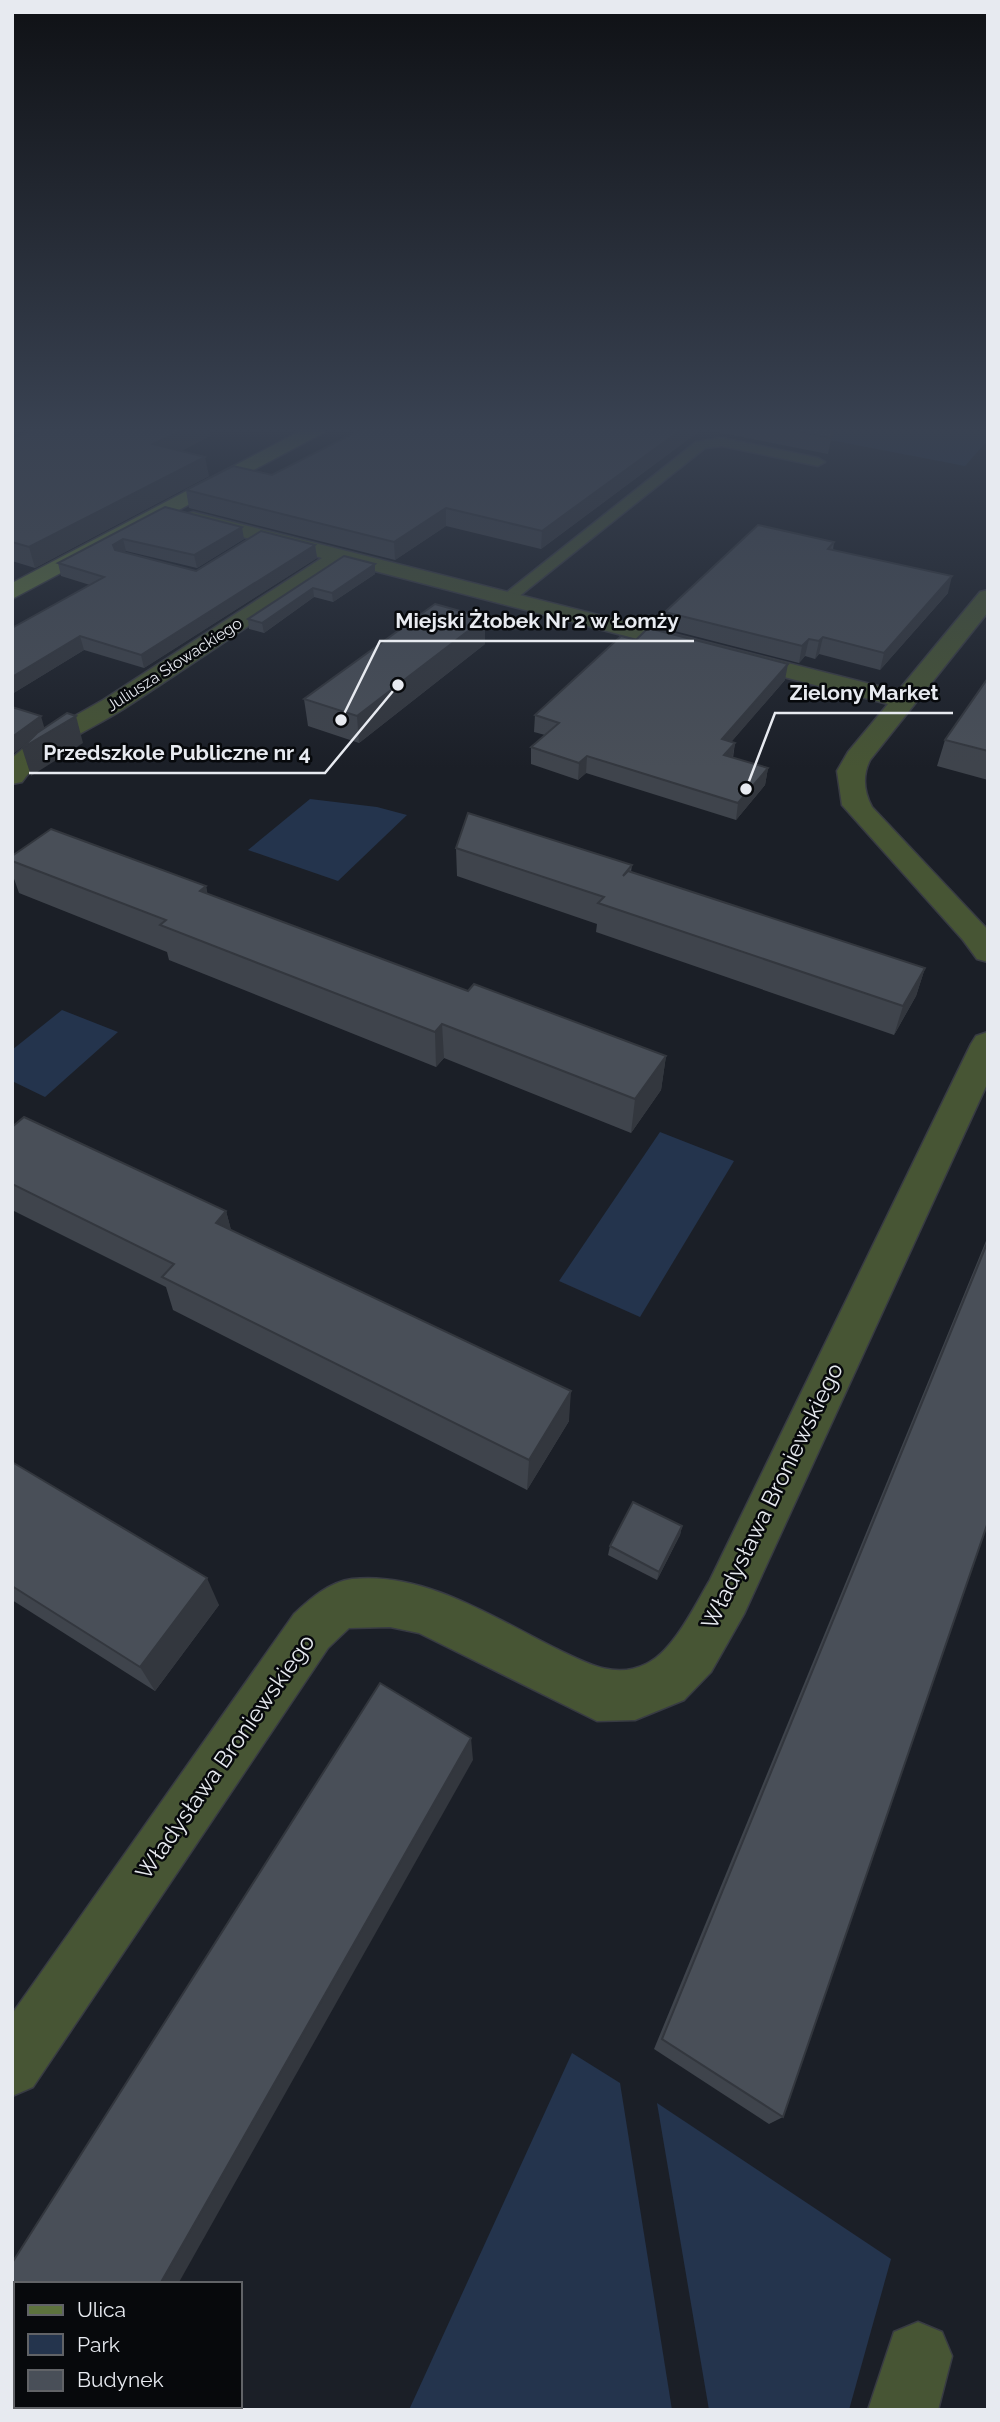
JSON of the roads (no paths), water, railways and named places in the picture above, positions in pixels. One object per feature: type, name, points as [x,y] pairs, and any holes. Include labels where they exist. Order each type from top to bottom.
[{"type":"main road","points":[[12,592],[105,542]]},
{"type":"street","points":[[288,542],[902,700]]},
{"type":"street","name":"Juliusza Słowackiego","points":[[12,776],[18,765],[36,751],[340,556]]},
{"type":"street","points":[[988,597],[976,627],[902,700],[850,771],[853,795],[862,813],[974,933],[988,952]]},
{"type":"street","name":"Władysława Broniewskiego","points":[[12,2066],[311,1632],[332,1611],[350,1603],[390,1603],[425,1610],[597,1695],[635,1694],[666,1682],[684,1664],[693,1654],[727,1597],[988,1044]]},
{"type":"lane","points":[[241,549],[251,542]]},
{"type":"lane","points":[[507,599],[579,542]]},
{"type":"place","name":"Przedszkole Publiczne nr 4","points":[[398,685]]},
{"type":"place","name":"Miejski Żłobek Nr 2 w Łomży","points":[[341,720]]},
{"type":"place","name":"Zielony Market","points":[[746,789]]}]
